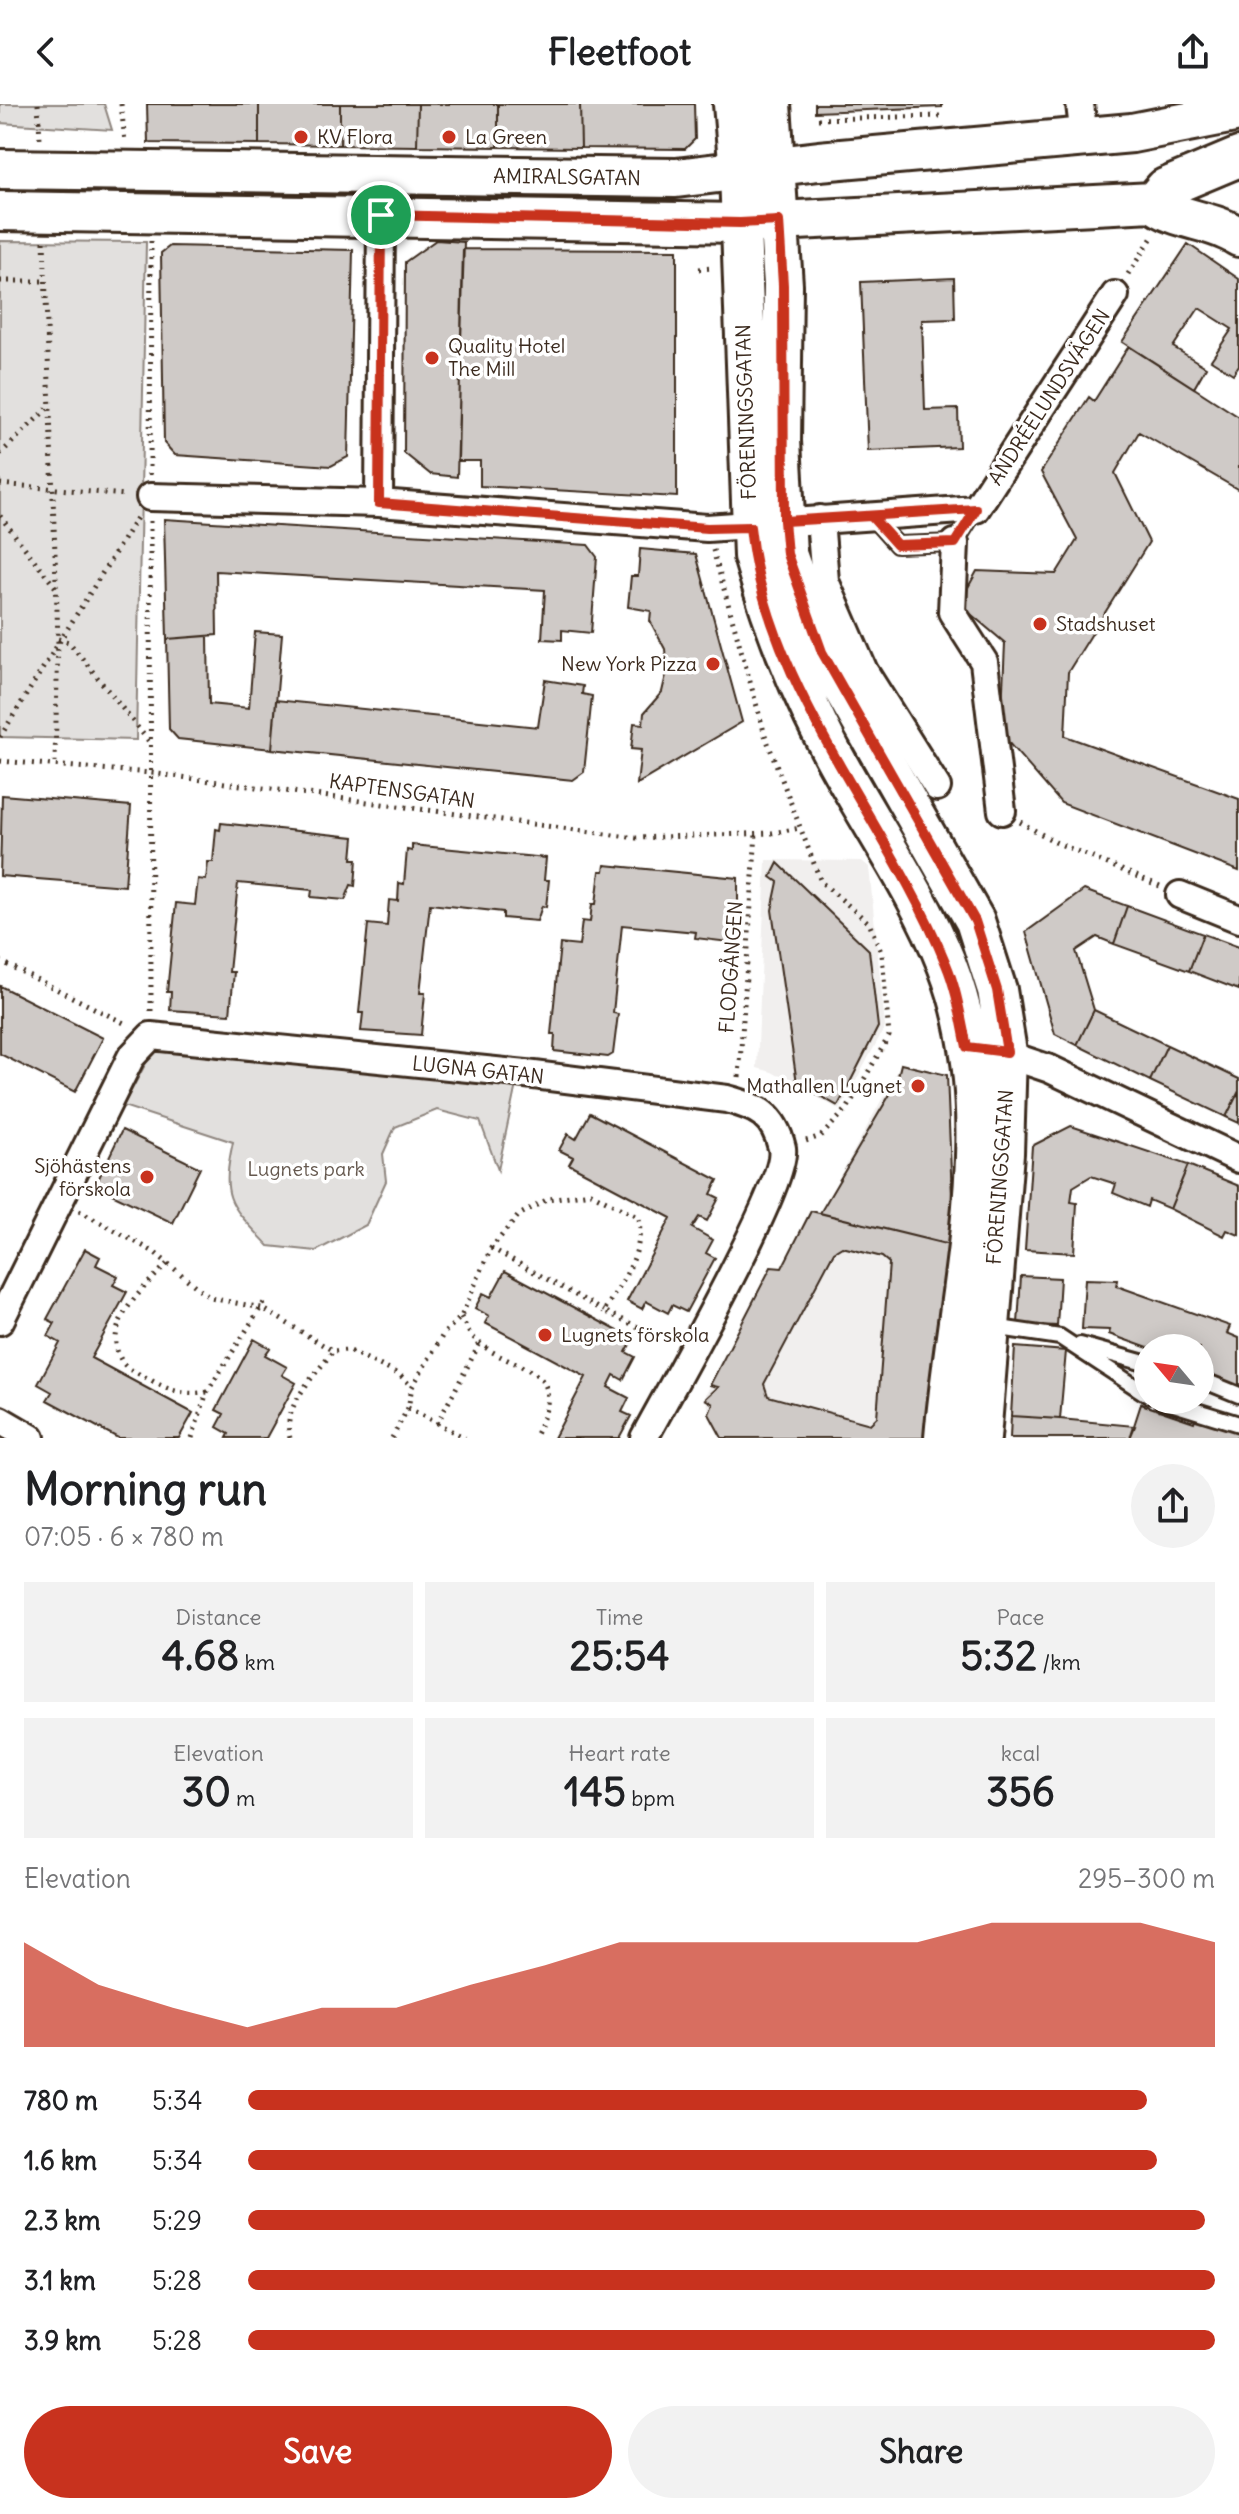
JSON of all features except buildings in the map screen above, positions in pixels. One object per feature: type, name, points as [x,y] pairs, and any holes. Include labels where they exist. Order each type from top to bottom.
[{"type":"street","name":"FÖRENINGSGATAN","points":[[733,104],[740,223],[785,522]]},
{"type":"street","name":"FÖRENINGSGATAN","points":[[771,104],[783,285],[787,554],[822,652],[975,921],[997,990],[1007,1052],[1004,1153],[981,1438]]},
{"type":"street","name":"AMIRALSGATAN","points":[[1132,133],[1239,112]]},
{"type":"street","name":"AMIRALSGATAN","points":[[0,169],[676,178],[776,167],[1082,121],[1161,140],[1230,170]]},
{"type":"street","name":"AMIRALSGATAN","points":[[0,211],[740,223],[974,214],[1153,202],[1165,188],[1230,170]]},
{"type":"street","points":[[1153,202],[1167,213],[1220,225],[1239,237]]},
{"type":"street","points":[[379,503],[381,215]]},
{"type":"street","name":"ANDRÉELUNDSVÄGEN","points":[[976,509],[1115,295]]},
{"type":"street","points":[[150,497],[379,503],[707,528],[976,509]]},
{"type":"street","name":"FÖRENINGSGATAN","points":[[785,522],[753,556],[769,614],[791,669],[947,965],[967,1047],[973,1100],[970,1235],[944,1438]]},
{"type":"street","points":[[785,522],[825,581],[864,671],[937,787]]},
{"type":"street","points":[[955,543],[952,612],[984,662],[1002,811]]},
{"type":"street","points":[[1180,895],[1239,919]]},
{"type":"street","points":[[0,1321],[131,1057],[151,1036]]},
{"type":"street","name":"LUGNA GATAN","points":[[151,1036],[526,1074],[738,1102],[758,1107],[772,1126],[783,1151]]},
{"type":"street","points":[[967,1047],[1007,1052],[1050,1069],[1239,1159]]},
{"type":"street","points":[[644,1438],[766,1206],[783,1151]]},
{"type":"street","points":[[0,1420],[31,1438]]},
{"type":"lane","points":[[871,516],[897,545],[955,543],[976,509]]},
{"type":"lane","points":[[989,1326],[1060,1337],[1134,1386]]},
{"type":"lane","points":[[1068,1342],[1134,1360]]},
{"type":"lane","points":[[1214,1385],[1239,1395]]},
{"type":"lane","points":[[1206,1414],[1239,1424]]},
{"type":"path","points":[[38,104],[44,170]]},
{"type":"path","points":[[121,104],[125,147]]},
{"type":"path","points":[[1115,295],[1158,228],[1153,202]]},
{"type":"path","points":[[43,212],[58,639],[55,763]]},
{"type":"path","points":[[0,281],[46,281]]},
{"type":"path","points":[[0,454],[50,406]]},
{"type":"path","points":[[0,484],[150,497],[58,639],[0,737]]},
{"type":"path","points":[[0,516],[56,588]]},
{"type":"path","points":[[707,528],[765,735],[821,882],[869,923],[882,954],[889,1036],[847,1109],[821,1136],[783,1151]]},
{"type":"path","points":[[58,639],[69,642],[151,744]]},
{"type":"path","name":"KAPTENSGATAN","points":[[0,761],[151,773],[636,838],[800,828]]},
{"type":"path","points":[[0,961],[151,1036],[151,773]]},
{"type":"path","points":[[1002,811],[1055,842],[1180,895]]},
{"type":"path","name":"FLODGÅNGEN","points":[[738,1102],[756,833]]},
{"type":"path","points":[[392,1438],[408,1408],[412,1387],[444,1333],[461,1317],[491,1248],[519,1215],[548,1199],[591,1193],[639,1218],[642,1236],[634,1260],[604,1311]]},
{"type":"path","points":[[61,1201],[154,1252],[210,1298],[262,1308],[333,1351],[348,1350],[400,1375],[412,1387]]},
{"type":"path","points":[[491,1248],[604,1311],[690,1352]]},
{"type":"path","points":[[167,1264],[129,1305],[120,1321],[117,1346],[124,1364],[158,1384],[187,1396],[207,1392]]},
{"type":"path","points":[[192,1438],[207,1392],[265,1301]]},
{"type":"path","points":[[461,1317],[472,1337],[536,1372],[549,1392],[547,1414],[534,1438]]},
{"type":"path","points":[[437,1424],[480,1343]]},
{"type":"path","points":[[290,1438],[288,1429],[293,1405],[333,1351]]},
{"type":"path","points":[[408,1408],[465,1438]]},
{"type":"shaded area","points":[[766,860],[862,861],[869,867],[885,1027],[840,1110],[772,1072],[757,1068]]},
{"type":"shaded area","points":[[901,1064],[947,1075],[954,1246],[929,1438],[722,1438],[709,1414],[706,1394],[771,1267],[782,1268],[811,1211],[820,1213]]},
{"type":"green space","points":[[0,104],[104,104],[112,130],[0,123]]},
{"type":"green space","points":[[0,241],[146,242],[136,740],[0,737]]},
{"type":"green space","name":"Lugnets park","points":[[155,1046],[517,1080],[498,1170],[480,1121],[437,1110],[395,1127],[383,1154],[386,1181],[366,1225],[316,1251],[269,1246],[245,1221],[228,1190],[233,1142],[123,1106]]},
{"type":"place","name":"KV Flora","points":[[301,137]]},
{"type":"place","name":"La Green","points":[[449,137]]},
{"type":"place","name":"Quality Hotel The Mill","points":[[432,358]]},
{"type":"place","name":"Stadshuset","points":[[1040,624]]},
{"type":"place","name":"New York Pizza","points":[[713,664]]},
{"type":"place","name":"Mathallen Lugnet","points":[[918,1086]]},
{"type":"place","name":"Sjöhästens förskola","points":[[147,1177]]},
{"type":"place","name":"Lugnets förskola","points":[[545,1335]]},
{"type":"route","points":[[381,215],[379,503],[707,528],[750,527],[753,556],[769,614],[791,669],[829,748],[914,898],[947,965],[967,1047],[1007,1052],[997,990],[975,921],[822,652],[806,615],[787,554],[784,521],[976,509],[955,543],[897,545],[871,516],[784,521],[781,441],[783,285],[779,221],[740,223],[381,215]]}]
